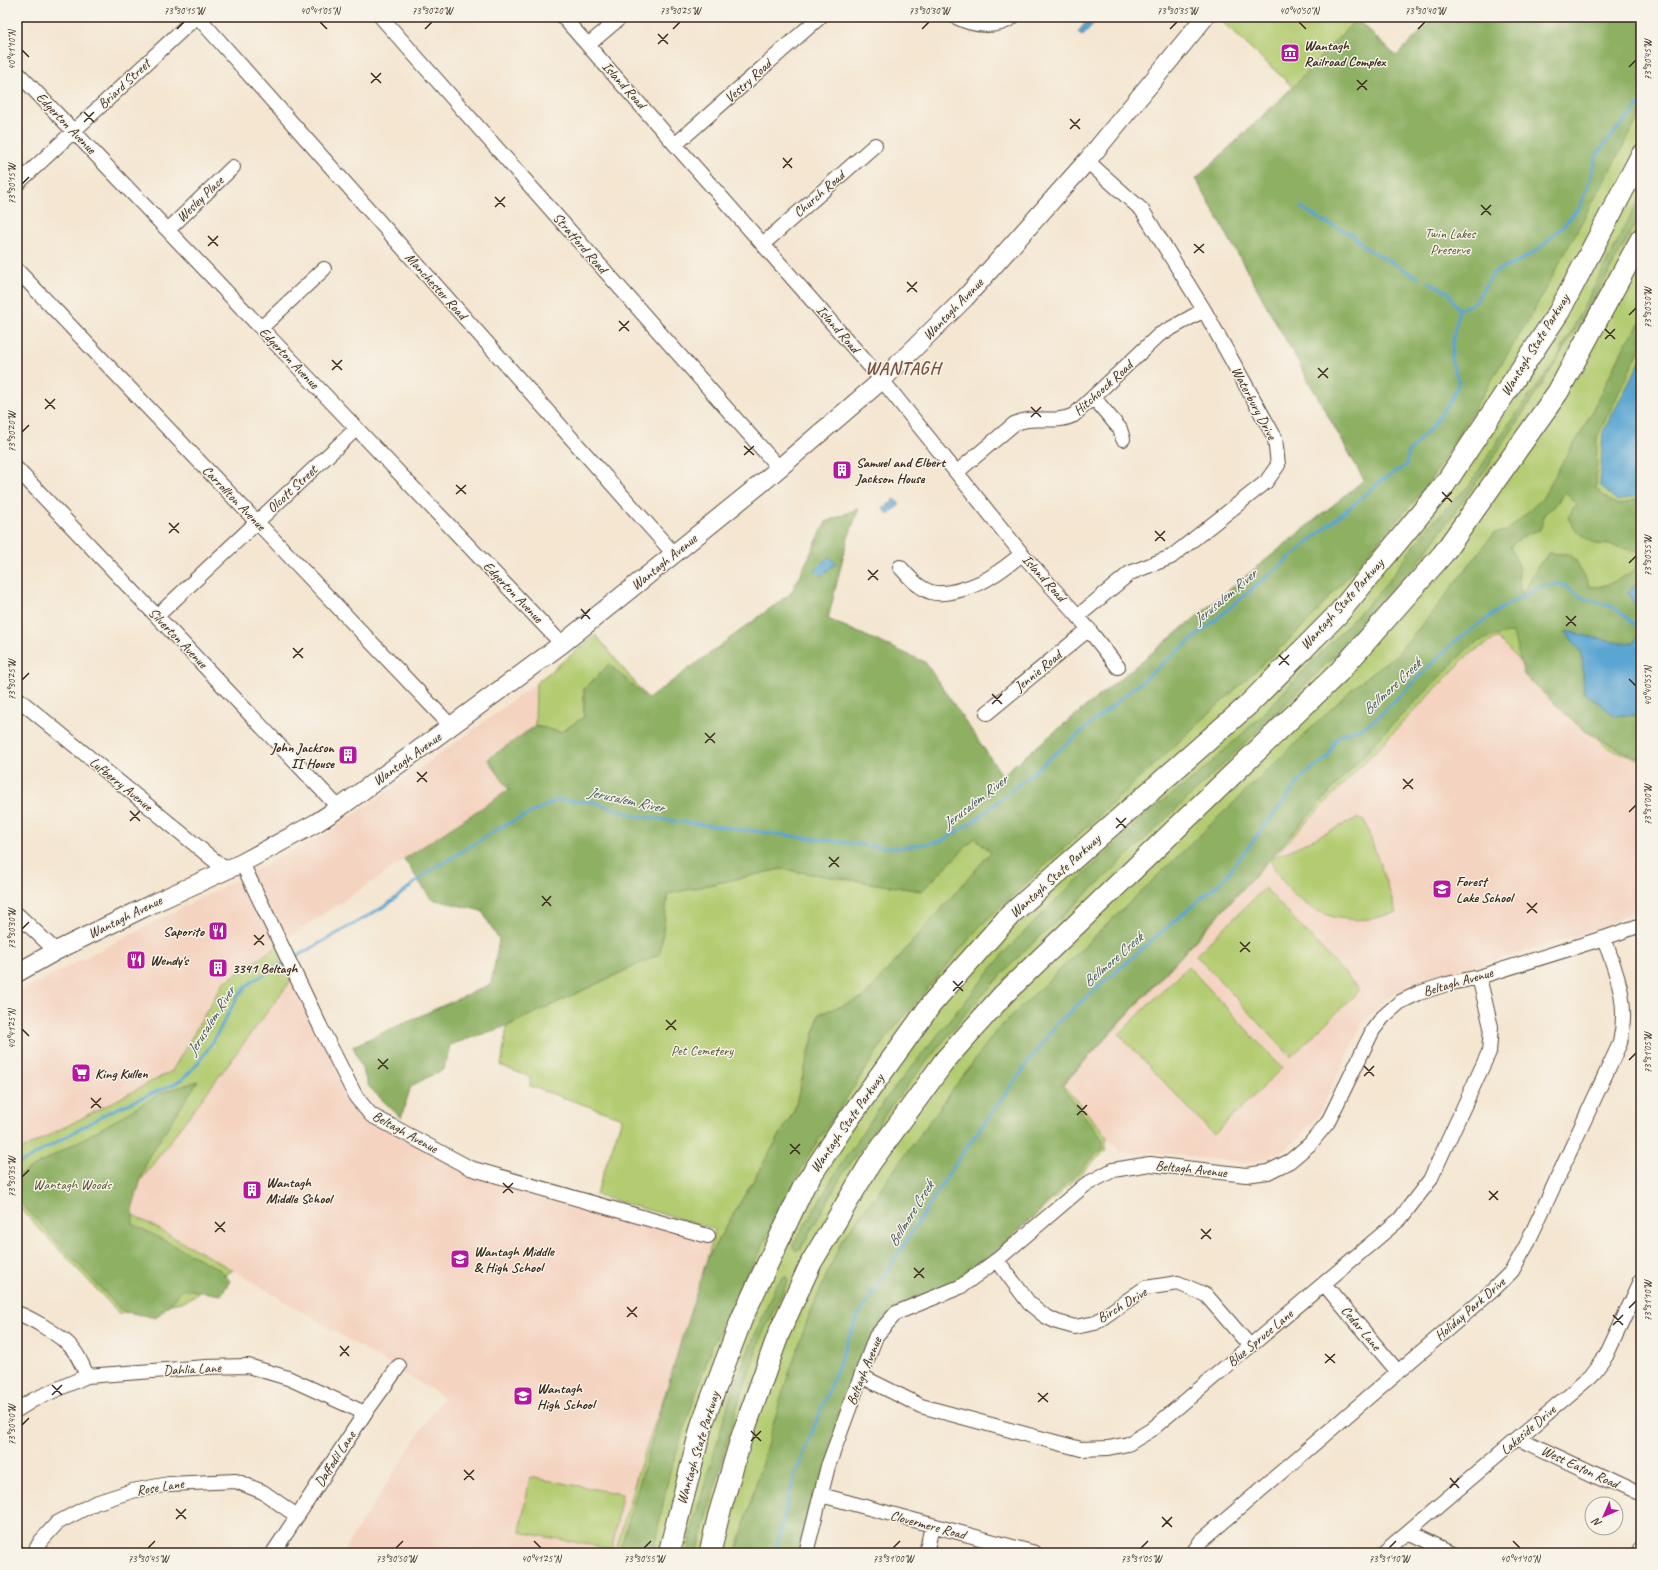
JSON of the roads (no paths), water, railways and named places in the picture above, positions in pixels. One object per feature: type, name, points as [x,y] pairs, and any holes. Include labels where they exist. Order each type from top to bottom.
[{"type":"highway","name":"Wantagh State Parkway","points":[[669,1553],[702,1424],[742,1318],[804,1186],[843,1127],[932,1003],[1010,916],[1248,705],[1338,614],[1445,484],[1559,312],[1641,156]]},
{"type":"highway","points":[[710,1553],[718,1518],[741,1439],[779,1333],[811,1263],[871,1162],[946,1059],[1003,995],[1339,672],[1443,554],[1558,392],[1641,239]]},
{"type":"main road","name":"Wantagh Avenue","points":[[17,973],[56,951],[178,891],[242,863],[316,823],[339,808],[562,644],[674,554],[779,468],[882,380],[965,298],[1087,161],[1205,17]]},
{"type":"street","name":"Briard Street","points":[[17,184],[197,17]]},
{"type":"street","name":"Manchester Road","points":[[197,17],[674,554]]},
{"type":"street","name":"Stratford Road","points":[[381,17],[779,468]]},
{"type":"street","name":"Island Road","points":[[563,17],[882,380],[1022,554],[1078,616],[1118,667]]},
{"type":"street","points":[[588,45],[621,17]]},
{"type":"street","name":"Vestry Road","points":[[676,144],[820,17]]},
{"type":"street","points":[[956,17],[969,24],[983,25],[1004,23],[1013,17]]},
{"type":"street","name":"Edgerton Avenue","points":[[17,72],[562,644]]},
{"type":"street","name":"Church Road","points":[[764,244],[875,145]]},
{"type":"street","name":"Waterbury Drive","points":[[1078,616],[1130,573],[1171,557],[1266,482],[1278,465],[1275,438],[1204,310],[1142,210],[1087,161]]},
{"type":"street","name":"Wesley Place","points":[[168,230],[233,167]]},
{"type":"street","points":[[261,328],[324,269]]},
{"type":"street","name":"Carrollton Avenue","points":[[17,270],[451,726]]},
{"type":"street","name":"Hitchcock Road","points":[[957,472],[1014,424],[1022,420],[1032,418],[1060,420],[1068,419],[1094,398],[1159,335],[1204,310]]},
{"type":"street","points":[[1094,398],[1120,429],[1123,438]]},
{"type":"street","name":"Olcott Street","points":[[158,616],[356,429]]},
{"type":"street","name":"Silverton Avenue","points":[[17,469],[339,808]]},
{"type":"street","points":[[900,567],[917,585],[931,592],[944,593],[958,590],[991,577],[1022,554]]},
{"type":"street","name":"Jennie Road","points":[[987,713],[1089,629]]},
{"type":"street","name":"Lufberry Avenue","points":[[17,698],[226,870]]},
{"type":"street","name":"Beltagh Avenue","points":[[242,863],[356,1097],[371,1115],[470,1168],[708,1236]]},
{"type":"street","points":[[17,914],[56,951]]},
{"type":"street","name":"Beltagh Avenue","points":[[806,1553],[828,1466],[876,1336],[896,1313],[960,1287],[997,1260],[1085,1185],[1113,1170],[1150,1164],[1246,1175],[1268,1172],[1290,1161],[1310,1144],[1328,1122],[1373,1030],[1392,1008],[1400,1002],[1419,993],[1447,984],[1479,977],[1641,925]]},
{"type":"street","name":"Holiday Park Drive","points":[[1193,1553],[1201,1541],[1492,1291],[1512,1271],[1526,1246],[1620,1043],[1624,1019],[1624,1002],[1604,938]]},
{"type":"street","name":"Blue Spruce Lane","points":[[861,1376],[921,1406],[936,1411],[1082,1449],[1108,1448],[1128,1444],[1151,1430],[1400,1219],[1430,1180],[1489,1052],[1491,1027],[1479,977]]},
{"type":"street","name":"Birch Drive","points":[[997,1260],[1029,1303],[1045,1316],[1058,1322],[1075,1327],[1095,1323],[1145,1288],[1178,1283],[1206,1295],[1250,1346]]},
{"type":"street","name":"Lakeside Drive","points":[[1383,1553],[1591,1376],[1606,1356],[1641,1281]]},
{"type":"street","name":"Cedar Lane","points":[[1324,1284],[1398,1372]]},
{"type":"street","points":[[17,1313],[27,1317],[66,1342],[82,1362],[87,1376]]},
{"type":"street","name":"Dahlia Lane","points":[[17,1410],[33,1400],[87,1376],[206,1367],[248,1366],[288,1378],[365,1413]]},
{"type":"street","name":"Daffodil Lane","points":[[273,1553],[365,1413],[399,1366]]},
{"type":"street","name":"West Eaton Road","points":[[1518,1438],[1641,1496]]},
{"type":"street","name":"Rose Lane","points":[[34,1553],[40,1542],[57,1523],[95,1503],[132,1491],[169,1484],[236,1481],[263,1492],[297,1516]]},
{"type":"street","name":"Clovermere Road","points":[[821,1495],[1035,1553]]},
{"type":"street","points":[[926,1553],[932,1526]]},
{"type":"street","points":[[1408,1532],[1452,1553]]},
{"type":"street","points":[[1639,1553],[1641,1548]]},
{"type":"water","points":[[1087,21],[1093,25],[1083,36],[1078,32]]},
{"type":"water","points":[[1641,360],[1641,495],[1617,501],[1600,485],[1603,432]]},
{"type":"water","points":[[895,499],[900,504],[889,515],[883,509]]},
{"type":"water","points":[[829,556],[836,563],[821,576],[815,570]]},
{"type":"water","points":[[1641,581],[1641,616],[1628,592]]},
{"type":"water","points":[[1641,630],[1641,715],[1614,715],[1584,692],[1582,653],[1565,631],[1614,642],[1634,643]]},
{"type":"waterway","name":"Jerusalem River","points":[[292,959],[387,905],[427,873],[503,826],[558,800],[594,802],[636,816],[871,846],[898,848],[942,841],[976,820],[1385,478],[1407,465],[1408,453],[1434,424],[1450,402],[1459,382],[1451,360],[1453,339],[1459,310],[1475,302],[1495,271],[1517,263],[1541,247],[1579,208],[1589,182],[1597,154],[1618,128],[1641,104]]},
{"type":"waterway","points":[[1301,207],[1324,222],[1350,233],[1366,248],[1419,278]]},
{"type":"waterway","points":[[1429,282],[1448,292],[1459,310]]},
{"type":"waterway","name":"Bellmore Creek","points":[[775,1553],[794,1478],[857,1318],[961,1155],[1056,1024],[1223,880],[1303,776],[1328,757],[1336,739],[1347,732],[1363,728],[1378,717],[1454,642],[1502,608],[1541,586],[1562,584],[1582,598],[1613,607],[1641,629]]},
{"type":"waterway","name":"Jerusalem River","points":[[17,1165],[109,1112],[183,1079],[199,1062],[215,1038],[238,996],[250,983],[285,962]]},
{"type":"place","name":"Wantagh Railroad Complex","points":[[1290,53]]},
{"type":"place","name":"Samuel and Elbert Jackson House","points":[[842,470]]},
{"type":"place","name":"John Jackson II House","points":[[348,755]]},
{"type":"place","name":"Forest Lake School","points":[[1442,889]]},
{"type":"place","name":"Saporito","points":[[218,931]]},
{"type":"place","name":"Wendy's","points":[[136,960]]},
{"type":"place","name":"3341 Beltagh","points":[[218,968]]},
{"type":"place","name":"King Kullen","points":[[81,1073]]},
{"type":"place","name":"Wantagh Middle School","points":[[252,1190]]},
{"type":"place","name":"Wantagh Middle & High School","points":[[460,1259]]},
{"type":"place","name":"Wantagh High School","points":[[523,1396]]},
{"type":"district","name":"WANTAGH","points":[[903,368]]},
{"type":"park label","name":"Twin Lakes Preserve","points":[[1450,242]]},
{"type":"park label","name":"Pet Cemetery","points":[[702,1050]]},
{"type":"park label","name":"Wantagh Woods","points":[[72,1184]]}]
